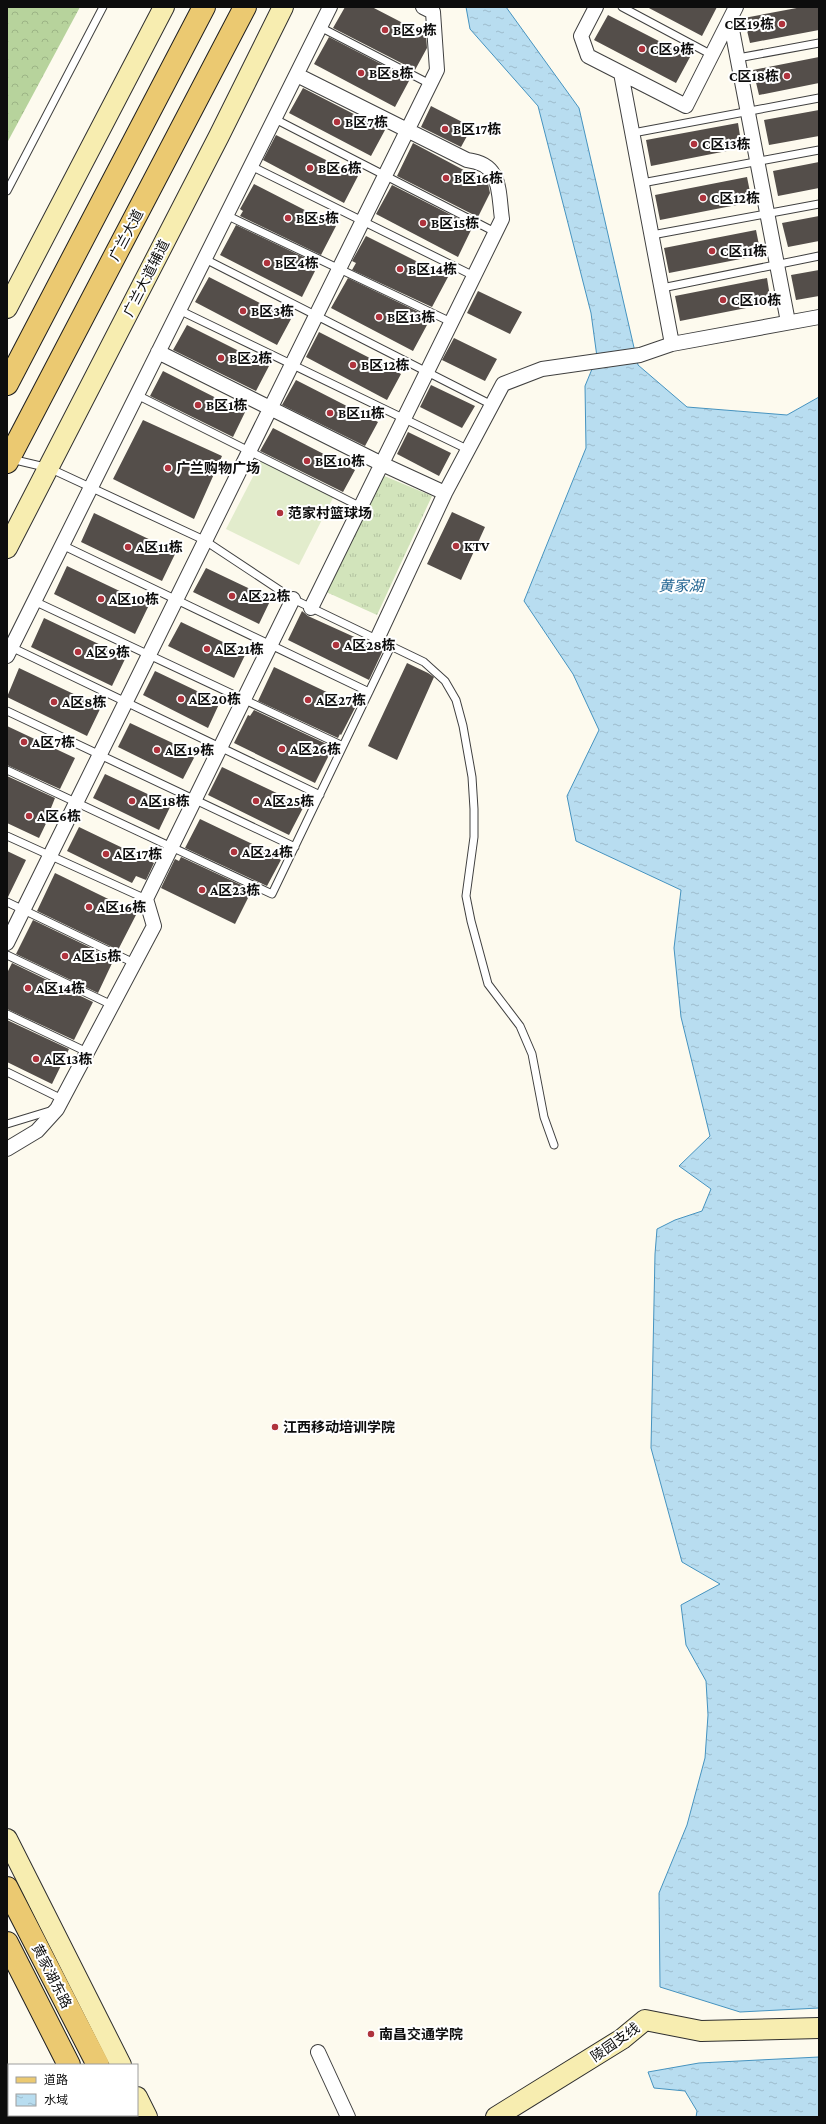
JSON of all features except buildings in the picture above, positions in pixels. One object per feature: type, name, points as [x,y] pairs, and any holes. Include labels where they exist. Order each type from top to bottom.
[{"type":"main road","points":[[7,308],[164,7]]},
{"type":"main road","points":[[7,384],[204,7]]},
{"type":"main road","name":"广兰大道","points":[[8,459],[245,7]]},
{"type":"main road","name":"广兰大道辅道","points":[[7,548],[220,136],[283,7]]},
{"type":"main road","points":[[7,1838],[120,2064]]},
{"type":"main road","name":"黄家湖东路","points":[[7,1888],[97,2064]]},
{"type":"main road","name":"黄家湖东路","points":[[7,1943],[68,2064]]},
{"type":"main road","name":"陵园支线","points":[[496,2117],[622,2039],[645,2020],[701,2031],[819,2028]]},
{"type":"main road","points":[[138,2099],[147,2117]]},
{"type":"street","points":[[9,652],[330,7]]},
{"type":"street","points":[[7,943],[204,540],[437,70],[433,12],[423,7]]},
{"type":"street","points":[[596,7],[582,36],[588,56],[686,106],[735,9]]},
{"type":"street","points":[[735,9],[738,58],[788,322]]},
{"type":"street","points":[[621,73],[672,344]]},
{"type":"street","points":[[297,75],[466,160],[487,166],[496,178],[502,219],[311,608]]},
{"type":"street","points":[[377,639],[445,493],[503,384],[542,369],[640,355],[672,344],[819,317]]},
{"type":"street","points":[[158,352],[382,464],[445,493]]},
{"type":"street","points":[[7,1149],[37,1131],[60,1104],[154,926],[146,899],[293,599]]},
{"type":"street","points":[[318,2052],[348,2117]]},
{"type":"lane","points":[[7,191],[103,7]]},
{"type":"lane","points":[[622,7],[712,55]]},
{"type":"lane","points":[[320,27],[430,84]]},
{"type":"lane","points":[[738,58],[819,43]]},
{"type":"lane","points":[[633,133],[819,98]]},
{"type":"lane","points":[[275,119],[495,232]]},
{"type":"lane","points":[[642,183],[819,150]]},
{"type":"lane","points":[[251,166],[474,276]]},
{"type":"lane","points":[[652,236],[819,204]]},
{"type":"lane","points":[[226,215],[451,322]]},
{"type":"lane","points":[[662,288],[819,256]]},
{"type":"lane","points":[[205,259],[492,405]]},
{"type":"lane","points":[[179,310],[468,450]]},
{"type":"lane","points":[[137,395],[361,507]]},
{"type":"lane","points":[[8,459],[49,468],[204,540],[293,599],[424,662],[445,681],[456,700],[463,726],[472,778],[474,837],[466,896],[471,922],[488,984],[520,1026],[532,1054],[544,1117],[554,1145]]},
{"type":"lane","points":[[62,545],[369,692]]},
{"type":"lane","points":[[34,601],[343,746]]},
{"type":"lane","points":[[7,770],[272,894],[391,646]]},
{"type":"lane","points":[[9,652],[125,702],[320,795]]},
{"type":"lane","points":[[7,711],[295,847]]},
{"type":"lane","points":[[7,836],[146,899]]},
{"type":"lane","points":[[7,902],[134,963]]},
{"type":"lane","points":[[7,955],[112,1005]]},
{"type":"lane","points":[[7,1014],[87,1052]]},
{"type":"lane","points":[[7,1072],[60,1104]]},
{"type":"lane","points":[[7,1124],[60,1104]]},
{"type":"green space","points":[[7,7],[80,7],[7,143]]},
{"type":"green space","name":"范家村篮球场","points":[[261,461],[334,496],[299,565],[226,529]]},
{"type":"green space","points":[[382,475],[432,496],[377,615],[324,591]]},
{"type":"water","name":"黄家湖","points":[[466,7],[506,7],[579,108],[638,365],[687,407],[787,415],[819,397],[819,2008],[740,2012],[660,1987],[659,1893],[687,1825],[705,1758],[708,1715],[706,1681],[686,1645],[681,1605],[720,1584],[682,1562],[651,1448],[655,1254],[657,1229],[675,1220],[702,1211],[711,1189],[679,1166],[710,1136],[681,1017],[674,948],[681,890],[576,841],[567,796],[599,730],[573,674],[524,601],[586,448],[585,386],[597,357],[591,313],[538,106],[470,29]]},
{"type":"water","points":[[819,2057],[819,2117],[696,2117],[697,2111],[685,2091],[654,2088],[648,2072],[699,2063]]},
{"type":"place","name":"C区19栋","points":[[782,24]]},
{"type":"place","name":"B区9栋","points":[[385,30]]},
{"type":"place","name":"C区9栋","points":[[642,49]]},
{"type":"place","name":"B区8栋","points":[[361,73]]},
{"type":"place","name":"C区18栋","points":[[787,76]]},
{"type":"place","name":"B区7栋","points":[[337,122]]},
{"type":"place","name":"B区17栋","points":[[445,129]]},
{"type":"place","name":"C区13栋","points":[[694,144]]},
{"type":"place","name":"B区6栋","points":[[310,168]]},
{"type":"place","name":"B区16栋","points":[[446,178]]},
{"type":"place","name":"C区12栋","points":[[703,198]]},
{"type":"place","name":"B区5栋","points":[[288,218]]},
{"type":"place","name":"B区15栋","points":[[423,223]]},
{"type":"place","name":"C区11栋","points":[[712,251]]},
{"type":"place","name":"B区4栋","points":[[267,263]]},
{"type":"place","name":"B区14栋","points":[[400,269]]},
{"type":"place","name":"C区10栋","points":[[723,300]]},
{"type":"place","name":"B区3栋","points":[[243,311]]},
{"type":"place","name":"B区13栋","points":[[379,317]]},
{"type":"place","name":"B区2栋","points":[[221,358]]},
{"type":"place","name":"B区12栋","points":[[353,365]]},
{"type":"place","name":"B区1栋","points":[[198,405]]},
{"type":"place","name":"B区11栋","points":[[330,413]]},
{"type":"place","name":"B区10栋","points":[[307,461]]},
{"type":"place","name":"广兰购物广场","points":[[168,468]]},
{"type":"place","name":"范家村篮球场","points":[[280,513]]},
{"type":"place","name":"KTV","points":[[456,546]]},
{"type":"place","name":"A区11栋","points":[[128,547]]},
{"type":"place","name":"A区22栋","points":[[232,596]]},
{"type":"place","name":"A区10栋","points":[[101,599]]},
{"type":"place","name":"A区28栋","points":[[336,645]]},
{"type":"place","name":"A区21栋","points":[[207,649]]},
{"type":"place","name":"A区9栋","points":[[78,652]]},
{"type":"place","name":"A区20栋","points":[[181,699]]},
{"type":"place","name":"A区27栋","points":[[308,700]]},
{"type":"place","name":"A区8栋","points":[[54,702]]},
{"type":"place","name":"A区7栋","points":[[24,742]]},
{"type":"place","name":"A区26栋","points":[[282,749]]},
{"type":"place","name":"A区19栋","points":[[157,750]]},
{"type":"place","name":"A区18栋","points":[[132,801]]},
{"type":"place","name":"A区25栋","points":[[256,801]]},
{"type":"place","name":"A区6栋","points":[[29,816]]},
{"type":"place","name":"A区24栋","points":[[234,852]]},
{"type":"place","name":"A区17栋","points":[[106,854]]},
{"type":"place","name":"A区23栋","points":[[202,890]]},
{"type":"place","name":"A区16栋","points":[[89,907]]},
{"type":"place","name":"A区15栋","points":[[65,956]]},
{"type":"place","name":"A区14栋","points":[[28,988]]},
{"type":"place","name":"A区13栋","points":[[36,1059]]},
{"type":"place","name":"江西移动培训学院","points":[[275,1427]]},
{"type":"place","name":"南昌交通学院","points":[[371,2034]]}]
